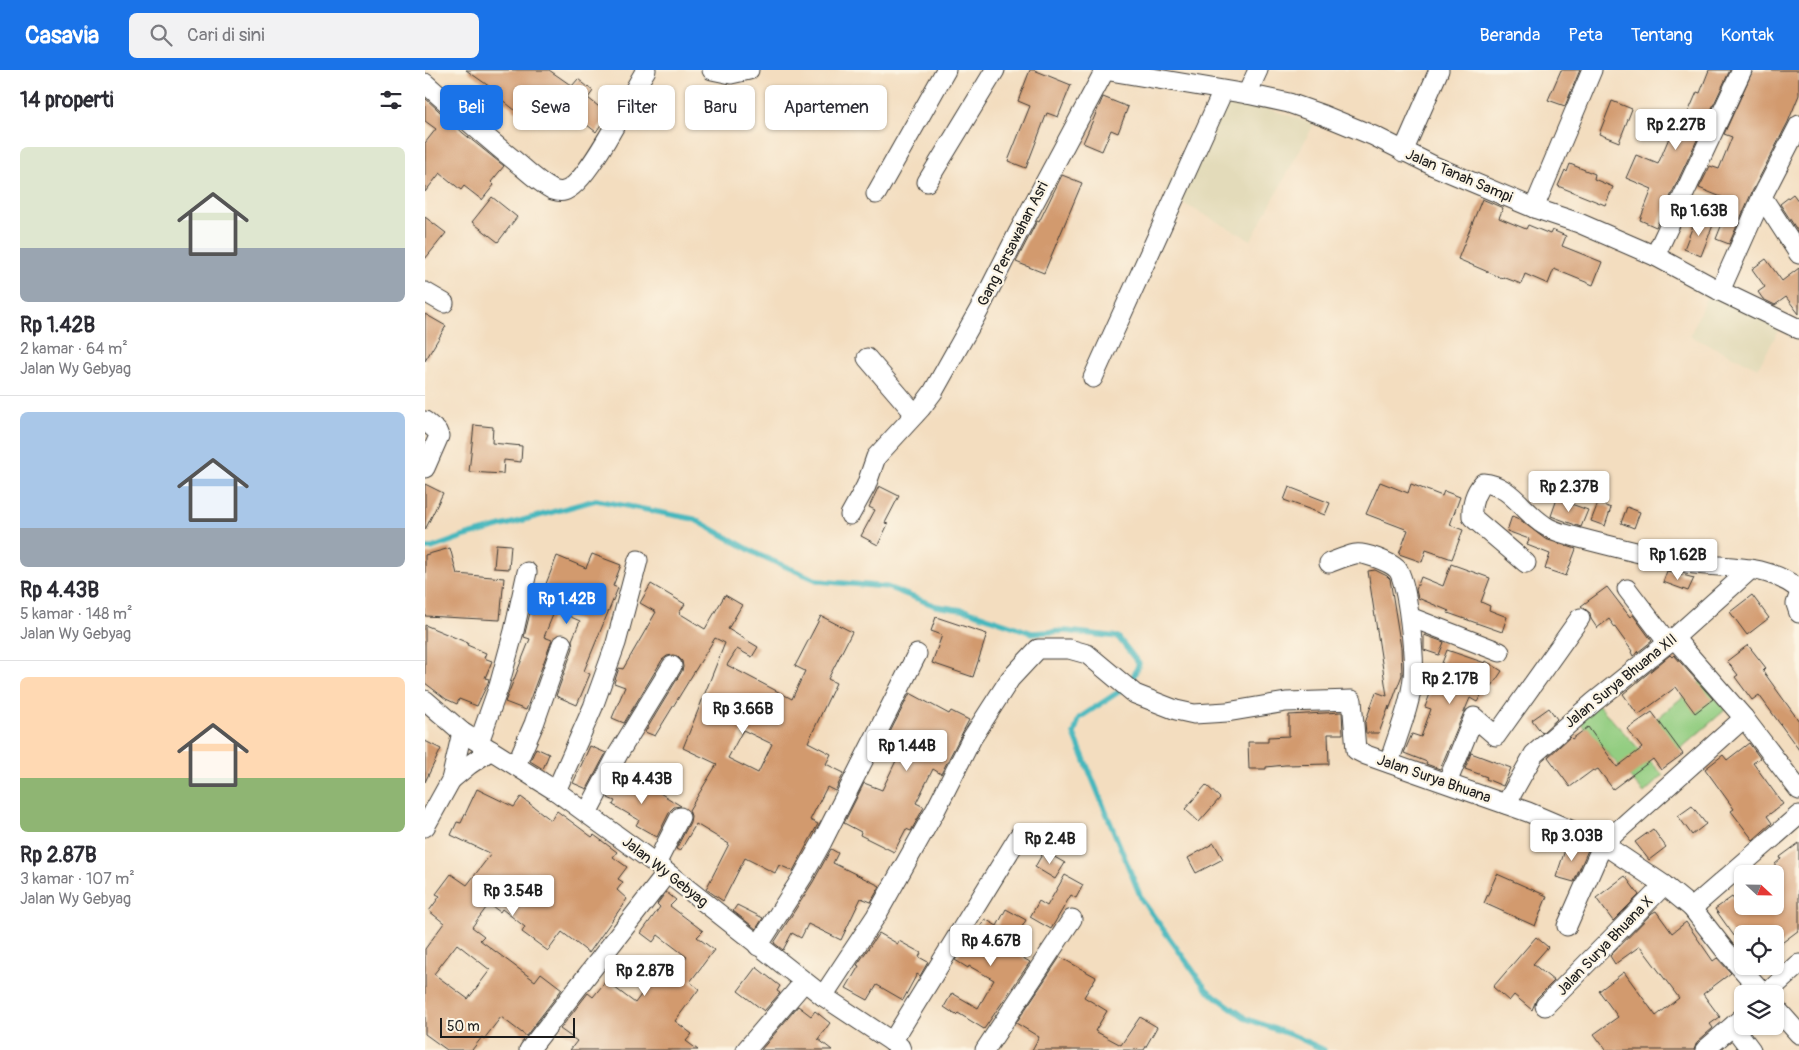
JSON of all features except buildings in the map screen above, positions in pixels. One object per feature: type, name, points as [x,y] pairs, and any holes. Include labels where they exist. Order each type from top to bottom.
[{"type":"street","points":[[425,82],[469,123],[530,173],[553,190],[561,192],[566,191],[573,185],[596,158],[646,70]]},
{"type":"street","points":[[712,70],[731,74],[749,70]]},
{"type":"street","points":[[876,194],[947,70]]},
{"type":"street","points":[[927,182],[995,70]]},
{"type":"street","name":"Jalan Tanah Sampi","points":[[1105,70],[1247,94],[1289,104],[1323,115],[1374,136],[1403,152],[1534,208],[1579,223],[1655,256],[1720,291],[1799,329]]},
{"type":"street","name":"Gang Persawahan Asri","points":[[850,515],[866,486],[876,458],[933,392],[979,310],[1105,70]]},
{"type":"street","points":[[1247,94],[1258,70]]},
{"type":"street","points":[[1403,152],[1439,70]]},
{"type":"street","points":[[1534,208],[1592,70]]},
{"type":"street","points":[[1655,256],[1742,70]]},
{"type":"street","points":[[1093,378],[1223,91]]},
{"type":"street","points":[[1720,291],[1762,197],[1798,132]]},
{"type":"street","points":[[1762,197],[1799,254]]},
{"type":"street","points":[[425,292],[444,303]]},
{"type":"street","points":[[867,358],[915,414]]},
{"type":"street","points":[[425,421],[437,431],[439,436],[425,468]]},
{"type":"street","points":[[1526,563],[1472,517],[1471,508],[1478,489],[1483,483],[1501,487],[1509,492],[1536,520],[1556,531],[1621,549],[1688,563],[1772,573],[1799,589]]},
{"type":"street","points":[[1329,563],[1356,554],[1369,556],[1391,565],[1398,570],[1401,576],[1410,616],[1413,678],[1389,763]]},
{"type":"street","points":[[556,791],[593,707],[616,643],[639,560]]},
{"type":"street","name":"Jalan Surya Bhuana XII","points":[[1506,804],[1534,754],[1594,702],[1671,640],[1751,569]]},
{"type":"street","points":[[451,780],[469,765],[485,746],[527,572]]},
{"type":"street","points":[[1627,589],[1671,640],[1744,718],[1799,790]]},
{"type":"street","points":[[1799,595],[1796,604],[1799,613]]},
{"type":"street","points":[[1410,616],[1500,652]]},
{"type":"street","points":[[1447,783],[1474,717],[1496,736],[1580,618]]},
{"type":"street","points":[[516,766],[534,724],[562,644]]},
{"type":"street","name":"Jalan Surya Bhuana","points":[[823,996],[880,908],[942,798],[972,738],[1010,679],[1038,649],[1069,649],[1087,654],[1135,694],[1175,710],[1194,714],[1227,712],[1286,702],[1352,700],[1356,750],[1506,804],[1603,844],[1664,885],[1692,908],[1757,985]]},
{"type":"street","points":[[758,946],[803,876],[822,842],[917,654]]},
{"type":"street","points":[[587,813],[619,754],[672,666]]},
{"type":"street","name":"Jalan Wy Gebyag","points":[[425,700],[462,732],[556,791],[587,813],[662,868],[804,982],[900,1047]]},
{"type":"street","points":[[1567,926],[1603,844],[1744,718]]},
{"type":"street","points":[[425,827],[451,780],[462,732]]},
{"type":"street","points":[[1692,908],[1799,815]]},
{"type":"street","points":[[529,1050],[662,868],[681,817]]},
{"type":"street","points":[[900,1047],[1019,836]]},
{"type":"street","name":"Jalan Surya Bhuana X","points":[[1545,1006],[1664,885]]},
{"type":"street","points":[[985,1050],[1072,919]]},
{"type":"street","points":[[1775,985],[1799,964]]},
{"type":"street","points":[[746,1050],[804,982]]},
{"type":"street","points":[[1784,1017],[1799,1034]]},
{"type":"street","points":[[1705,1050],[1734,1025]]},
{"type":"street","points":[[1744,1035],[1751,1050]]},
{"type":"shaded area","points":[[1214,90],[1314,124],[1251,240],[1164,193]]},
{"type":"shaded area","points":[[1709,291],[1780,328],[1758,368],[1690,336]]},
{"type":"green space","points":[[1704,679],[1725,710],[1679,750],[1654,721]]},
{"type":"green space","points":[[1591,697],[1663,775],[1644,793],[1572,714]]},
{"type":"waterway","points":[[425,548],[432,548],[465,536],[596,500],[694,519],[759,555],[819,581],[887,587],[936,606],[969,611],[1032,633],[1066,631],[1118,637],[1139,664],[1132,679],[1120,691],[1079,718],[1074,734],[1142,900],[1207,990],[1247,1019],[1297,1037],[1324,1050]]}]
